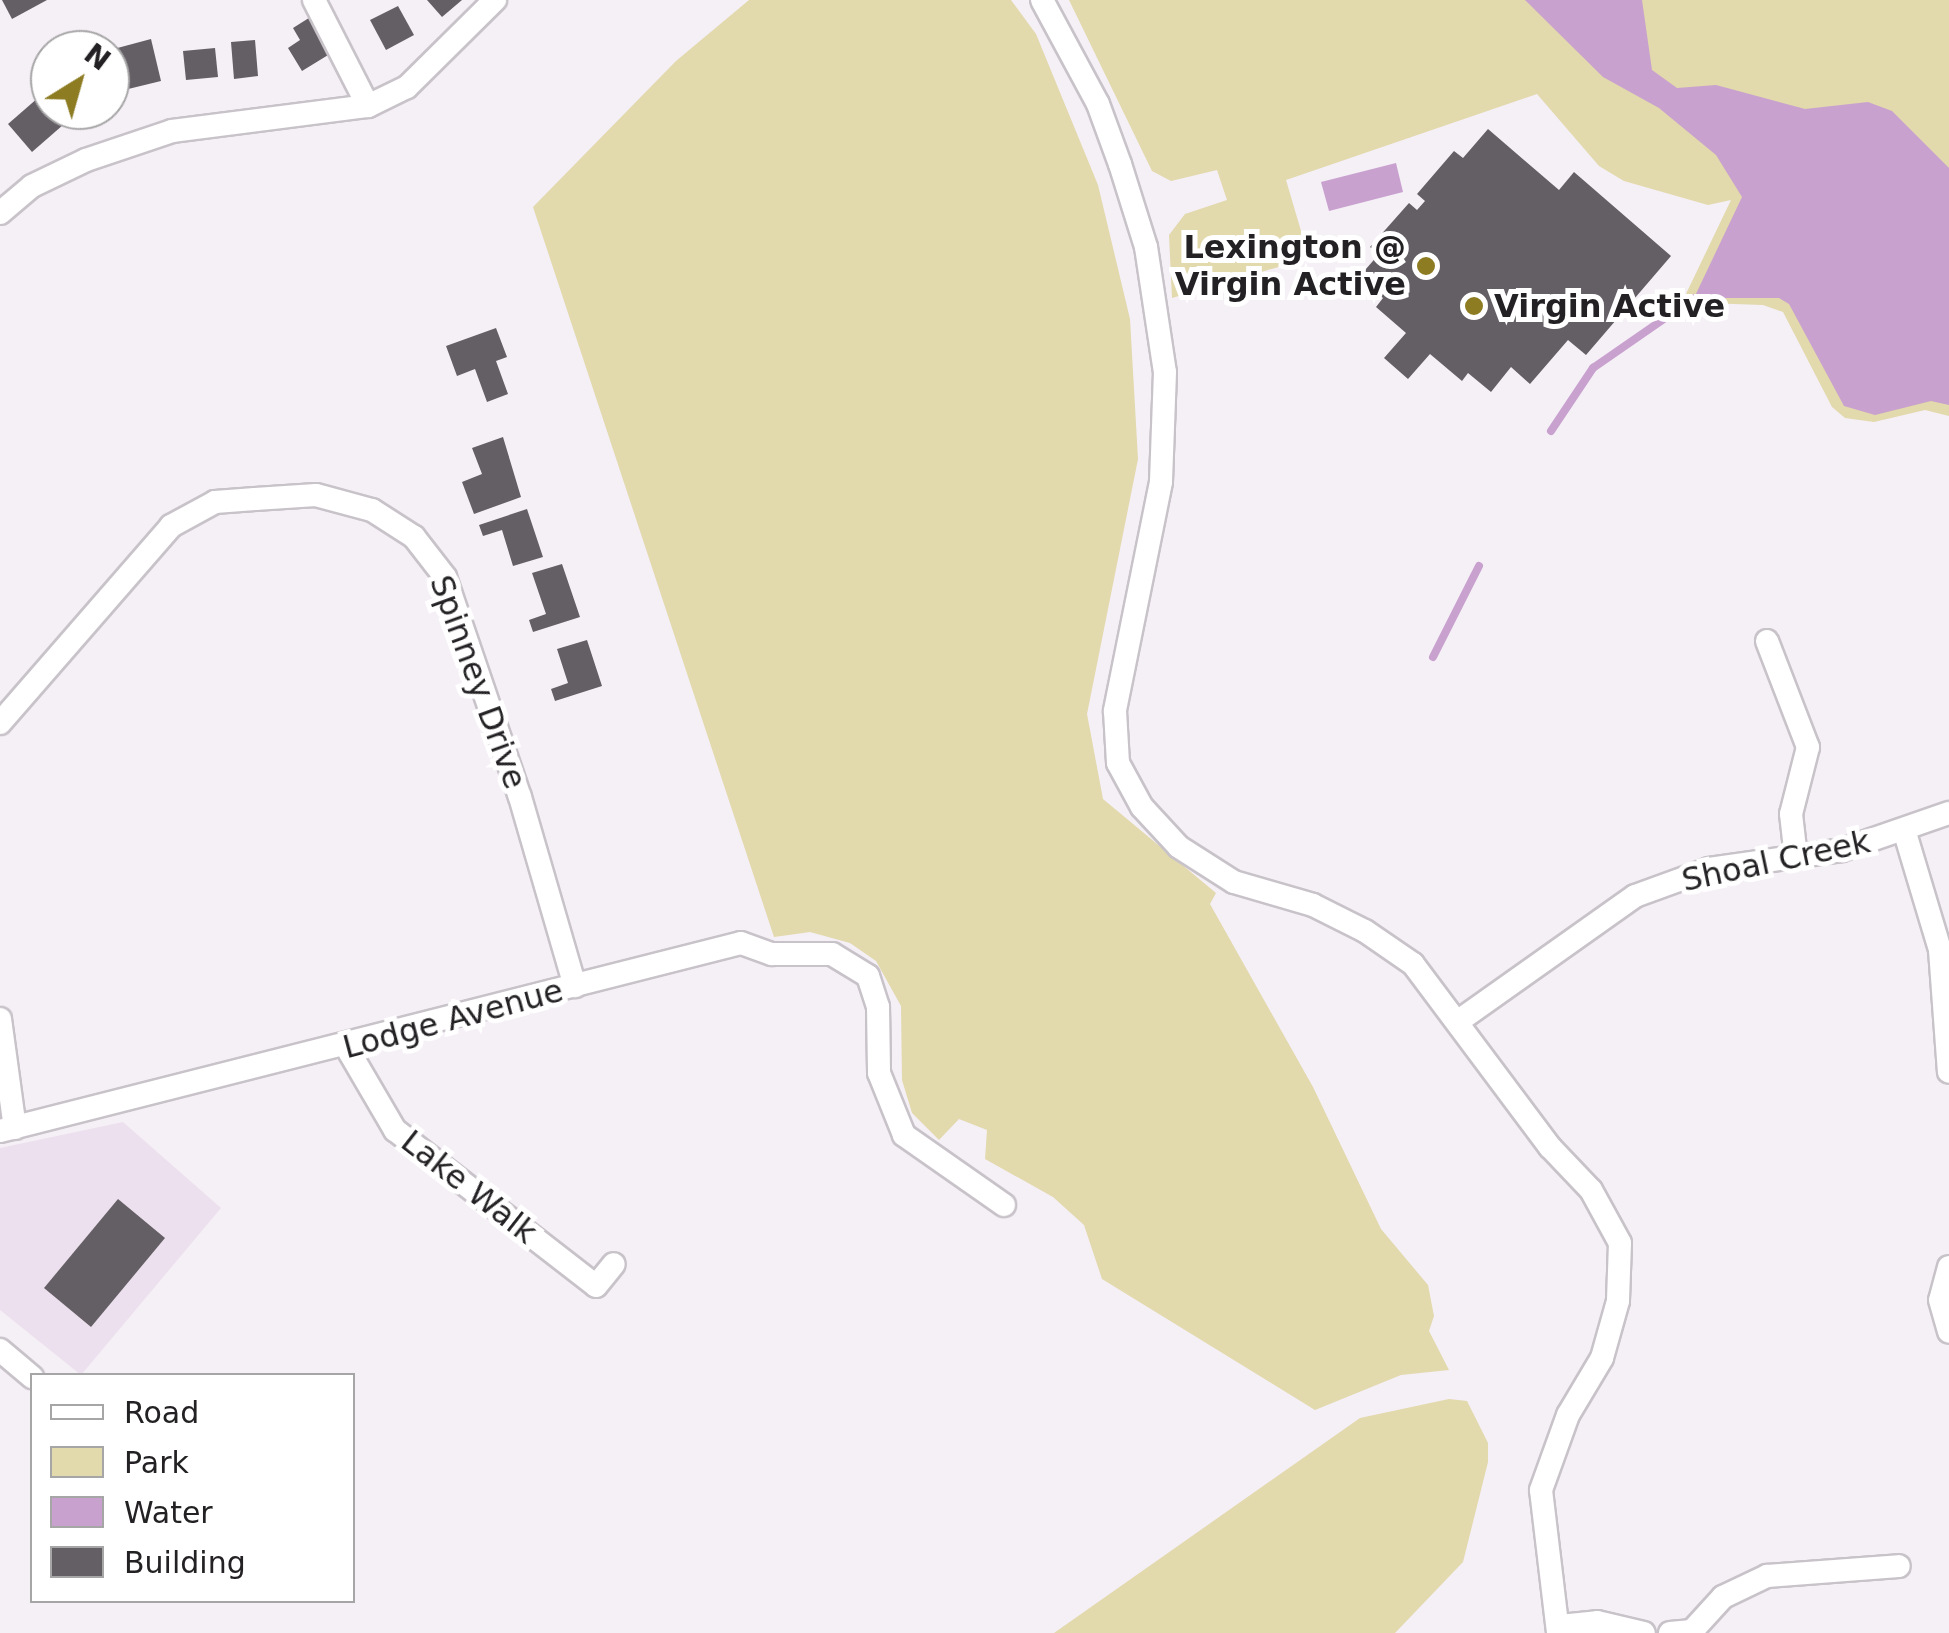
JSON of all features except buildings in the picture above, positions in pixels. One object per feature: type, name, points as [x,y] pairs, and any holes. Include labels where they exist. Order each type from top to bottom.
[{"type":"street","points":[[314,0],[368,106]]},
{"type":"street","points":[[0,213],[32,186],[86,160],[172,131],[368,106],[406,87],[495,0]]},
{"type":"street","points":[[1042,0],[1081,68],[1120,164],[1146,248],[1165,372],[1161,482],[1115,712],[1118,763],[1142,807],[1179,847],[1234,882],[1313,905],[1366,930],[1413,964],[1460,1020],[1516,1102],[1590,1190],[1620,1243],[1618,1301],[1602,1358],[1568,1415],[1541,1490],[1559,1630],[1597,1622],[1644,1633]]},
{"type":"street","name":"Spinney Drive","points":[[0,723],[171,526],[215,502],[316,496],[372,510],[414,536],[445,577],[520,797],[575,986]]},
{"type":"street","points":[[1767,642],[1808,747],[1791,814],[1796,857]]},
{"type":"street","name":"Shoal Creek","points":[[1460,1020],[1635,896],[1709,870],[1796,857],[1904,833],[1949,813]]},
{"type":"street","points":[[1904,833],[1940,950],[1949,1072]]},
{"type":"street","name":"Lodge Avenue","points":[[8,1130],[348,1048],[741,944],[772,954],[808,950],[847,958],[868,976],[878,1008],[879,1073],[904,1136],[1004,1206]]},
{"type":"street","points":[[0,1019],[8,1130]]},
{"type":"street","name":"Lake Walk","points":[[348,1048],[395,1130],[596,1286],[614,1264]]},
{"type":"street","points":[[1949,1267],[1940,1300],[1949,1332]]},
{"type":"street","points":[[0,1350],[30,1374]]},
{"type":"street","points":[[1670,1633],[1692,1631],[1723,1597],[1767,1576],[1898,1566]]},
{"type":"shaded area","points":[[123,1122],[221,1208],[83,1373],[0,1310],[0,1148]]},
{"type":"green space","points":[[749,0],[1011,0],[1036,34],[1098,185],[1130,319],[1138,459],[1087,714],[1103,799],[1216,893],[1210,904],[1313,1087],[1381,1229],[1428,1285],[1434,1316],[1429,1331],[1449,1370],[1401,1375],[1315,1410],[1102,1279],[1084,1225],[1053,1197],[985,1159],[987,1130],[959,1119],[939,1140],[912,1113],[902,1080],[901,1006],[876,961],[850,943],[810,932],[774,937],[533,207],[676,61]]},
{"type":"green space","points":[[1069,0],[1949,0],[1949,416],[1925,410],[1874,422],[1845,418],[1832,407],[1783,312],[1763,305],[1676,302],[1685,296],[1731,200],[1708,205],[1624,181],[1599,166],[1537,94],[1286,180],[1309,258],[1172,298],[1169,235],[1185,214],[1227,200],[1217,170],[1171,181],[1152,171]]},
{"type":"green space","points":[[1449,1399],[1467,1401],[1488,1443],[1488,1462],[1463,1562],[1395,1633],[1054,1633],[1360,1418]]},
{"type":"water","points":[[1525,0],[1642,0],[1652,70],[1677,88],[1716,85],[1805,109],[1868,102],[1892,111],[1949,168],[1949,405],[1931,401],[1875,415],[1844,406],[1789,304],[1779,298],[1694,298],[1742,197],[1716,155],[1659,108],[1603,77]]},
{"type":"water","points":[[1396,163],[1403,192],[1329,211],[1321,182]]},
{"type":"waterway","points":[[1551,431],[1593,368],[1694,298]]},
{"type":"waterway","points":[[1433,657],[1479,566]]},
{"type":"place","name":"Lexington @ Virgin Active","points":[[1426,266]]},
{"type":"place","name":"Virgin Active","points":[[1474,306]]}]
